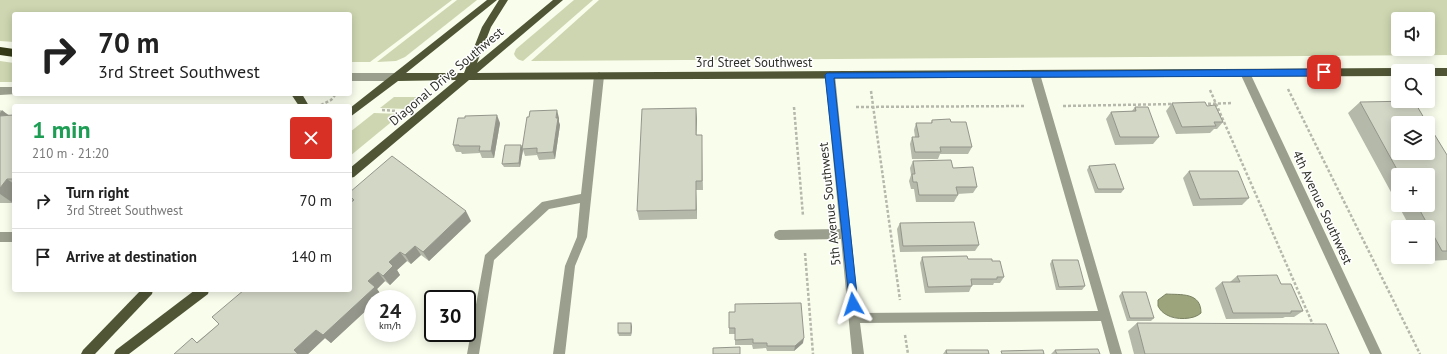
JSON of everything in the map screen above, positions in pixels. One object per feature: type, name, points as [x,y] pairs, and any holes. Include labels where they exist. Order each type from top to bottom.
[{"type":"highway","points":[[0,51],[12,53]]},
{"type":"main road","points":[[352,111],[492,0]]},
{"type":"main road","points":[[468,76],[487,23],[504,0]]},
{"type":"main road","name":"Diagonal Drive Southwest","points":[[352,172],[559,0]]},
{"type":"main road","name":"3rd Street Southwest","points":[[396,77],[1391,72]]},
{"type":"main road","points":[[1435,72],[1447,72]]},
{"type":"main road","points":[[87,354],[146,292]]},
{"type":"main road","points":[[120,354],[201,292]]},
{"type":"street","name":"4th Avenue Southwest","points":[[1245,73],[1376,354]]},
{"type":"street","points":[[1035,74],[1116,354]]},
{"type":"street","name":"5th Avenue Southwest","points":[[830,75],[858,354]]},
{"type":"street","points":[[559,354],[570,266],[582,237],[599,76]]},
{"type":"street","name":"3rd Street Southwest","points":[[352,77],[396,77]]},
{"type":"street","points":[[0,91],[12,91]]},
{"type":"street","points":[[473,354],[489,258],[546,205],[586,198]]},
{"type":"street","points":[[779,235],[846,234]]},
{"type":"street","points":[[0,237],[12,237]]},
{"type":"street","points":[[855,318],[1105,316]]},
{"type":"path","points":[[1203,73],[1316,332]]},
{"type":"path","points":[[1280,73],[1420,354]]},
{"type":"path","points":[[870,90],[908,354]]},
{"type":"path","points":[[322,104],[331,100],[334,96]]},
{"type":"path","points":[[331,100],[336,102]]},
{"type":"path","points":[[381,110],[401,111]]},
{"type":"shaded area","points":[[0,0],[452,0],[370,62],[352,62],[352,12],[12,12],[12,42],[0,41]]},
{"type":"shaded area","points":[[457,0],[477,0],[405,57],[396,61],[377,62]]},
{"type":"shaded area","points":[[574,0],[593,0],[523,61],[516,58],[514,54],[516,49]]},
{"type":"shaded area","points":[[599,0],[1447,0],[1447,55],[1435,55],[1435,12],[1391,12],[1391,55],[531,61]]},
{"type":"shaded area","points":[[0,61],[12,63],[12,82],[0,82]]},
{"type":"shaded area","points":[[394,97],[421,97],[407,109],[380,108]]},
{"type":"shaded area","points":[[374,113],[401,114],[352,154],[352,130]]},
{"type":"shaded area","points":[[1166,294],[1184,295],[1194,298],[1198,301],[1201,313],[1189,318],[1170,317],[1158,306],[1158,300]]},
{"type":"building","points":[[1391,101],[1391,108],[1418,108],[1423,116],[1391,116],[1391,159],[1360,102]]},
{"type":"building","points":[[1205,102],[1207,106],[1215,105],[1223,122],[1214,122],[1216,126],[1182,127],[1172,103]]},
{"type":"building","points":[[1135,107],[1148,107],[1159,137],[1120,137],[1111,112],[1136,111]]},
{"type":"building","points":[[696,108],[696,135],[702,135],[702,181],[696,181],[696,210],[637,211],[642,109]]},
{"type":"building","points":[[557,110],[556,118],[558,118],[553,152],[537,153],[537,148],[522,149],[527,117],[529,117],[530,111]]},
{"type":"building","points":[[12,115],[12,179],[7,179],[0,188],[0,116]]},
{"type":"building","points":[[497,115],[491,151],[479,151],[480,146],[453,145],[458,118],[465,118],[465,116]]},
{"type":"building","points":[[950,119],[951,122],[966,122],[972,147],[940,147],[941,152],[915,152],[912,137],[919,137],[916,123],[932,123],[932,120]]},
{"type":"building","points":[[1435,135],[1447,155],[1447,251],[1442,251],[1435,238],[1435,220],[1425,220],[1421,212],[1435,212],[1435,168],[1396,168],[1392,160],[1435,160]]},
{"type":"building","points":[[505,145],[521,145],[519,163],[502,164]]},
{"type":"building","points":[[392,156],[466,211],[423,252],[415,246],[405,255],[400,252],[389,262],[393,266],[383,276],[378,272],[368,281],[375,287],[372,290],[364,290],[364,297],[323,335],[316,330],[294,350],[298,354],[174,354],[192,338],[197,343],[219,324],[212,317],[242,292],[352,292],[352,202],[354,200],[352,198],[352,190]]},
{"type":"building","points":[[951,160],[953,168],[973,167],[977,187],[956,187],[958,195],[919,195],[917,182],[913,182],[912,174],[915,174],[913,161]]},
{"type":"building","points":[[1115,164],[1124,189],[1098,189],[1089,166]]},
{"type":"building","points":[[1189,171],[1238,171],[1249,198],[1200,199]]},
{"type":"building","points":[[974,222],[979,245],[903,246],[900,223]]},
{"type":"building","points":[[967,256],[968,259],[992,259],[992,261],[1000,261],[1004,277],[997,277],[997,279],[971,279],[972,286],[928,287],[922,257]]},
{"type":"building","points":[[1052,260],[1078,260],[1085,286],[1059,287]]},
{"type":"building","points":[[1277,275],[1281,284],[1291,284],[1303,311],[1291,311],[1291,313],[1233,313],[1222,282],[1240,282],[1237,276]]},
{"type":"building","points":[[1122,292],[1146,292],[1154,318],[1130,318]]},
{"type":"building","points":[[801,303],[804,338],[795,346],[767,346],[767,343],[753,343],[753,339],[735,340],[735,328],[729,328],[729,312],[735,312],[735,304]]},
{"type":"building","points":[[618,323],[631,323],[631,333],[618,333]]},
{"type":"building","points":[[1137,323],[1326,324],[1339,354],[1145,354]]},
{"type":"building","points":[[740,347],[740,354],[713,354],[713,348]]},
{"type":"building","points":[[1098,349],[1100,354],[1057,354],[1055,350]]},
{"type":"building","points":[[946,350],[988,350],[989,354],[947,354]]},
{"type":"building","points":[[1043,350],[1044,354],[1002,354],[1001,351]]},
{"type":"route","points":[[853,304],[830,75],[1324,72]]}]
